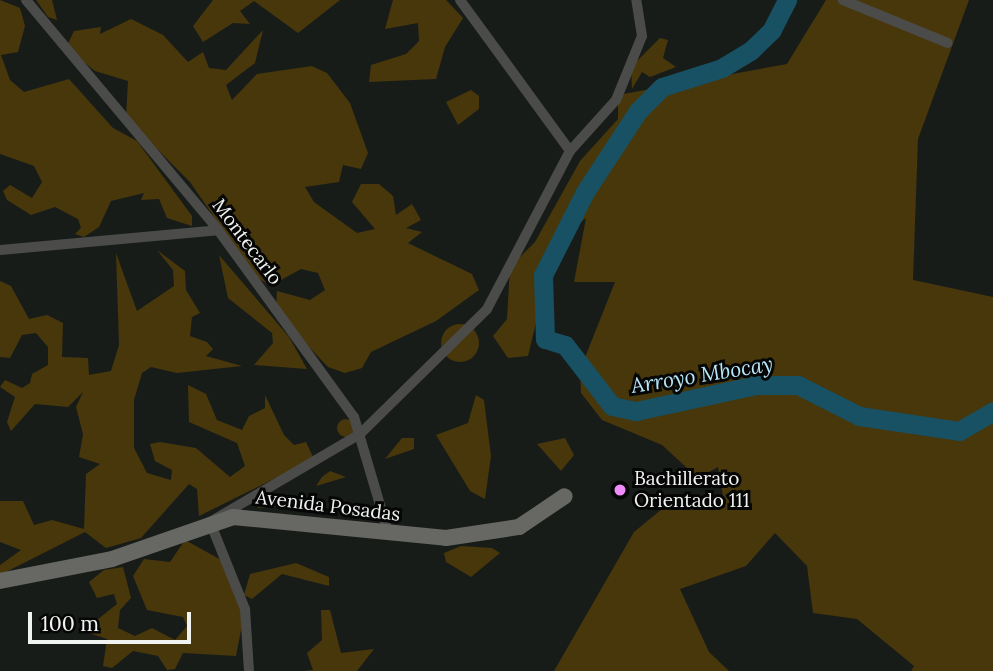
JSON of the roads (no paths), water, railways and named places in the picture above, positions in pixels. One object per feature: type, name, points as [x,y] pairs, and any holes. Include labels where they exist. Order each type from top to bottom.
[{"type":"street","name":"Montecarlo","points":[[26,0],[218,230],[360,434],[389,535]]},
{"type":"street","points":[[460,0],[570,151]]},
{"type":"street","points":[[249,671],[245,608],[210,522],[360,434],[487,309],[570,151],[616,100],[639,50],[636,0]]},
{"type":"street","points":[[843,0],[948,43]]},
{"type":"street","points":[[0,250],[218,230]]},
{"type":"street","name":"Avenida Posadas","points":[[0,581],[112,559],[210,522],[245,516],[389,535],[446,538],[512,529],[534,521],[565,496]]},
{"type":"waterway","name":"Arroyo Mbocay","points":[[787,0],[772,30],[750,51],[722,68],[662,87],[638,111],[585,192],[543,275],[545,339],[565,345],[612,406],[636,411],[756,385],[798,385],[859,416],[959,431],[993,411]]},
{"type":"place","name":"Bachillerato Orientado 111","points":[[620,490]]}]
